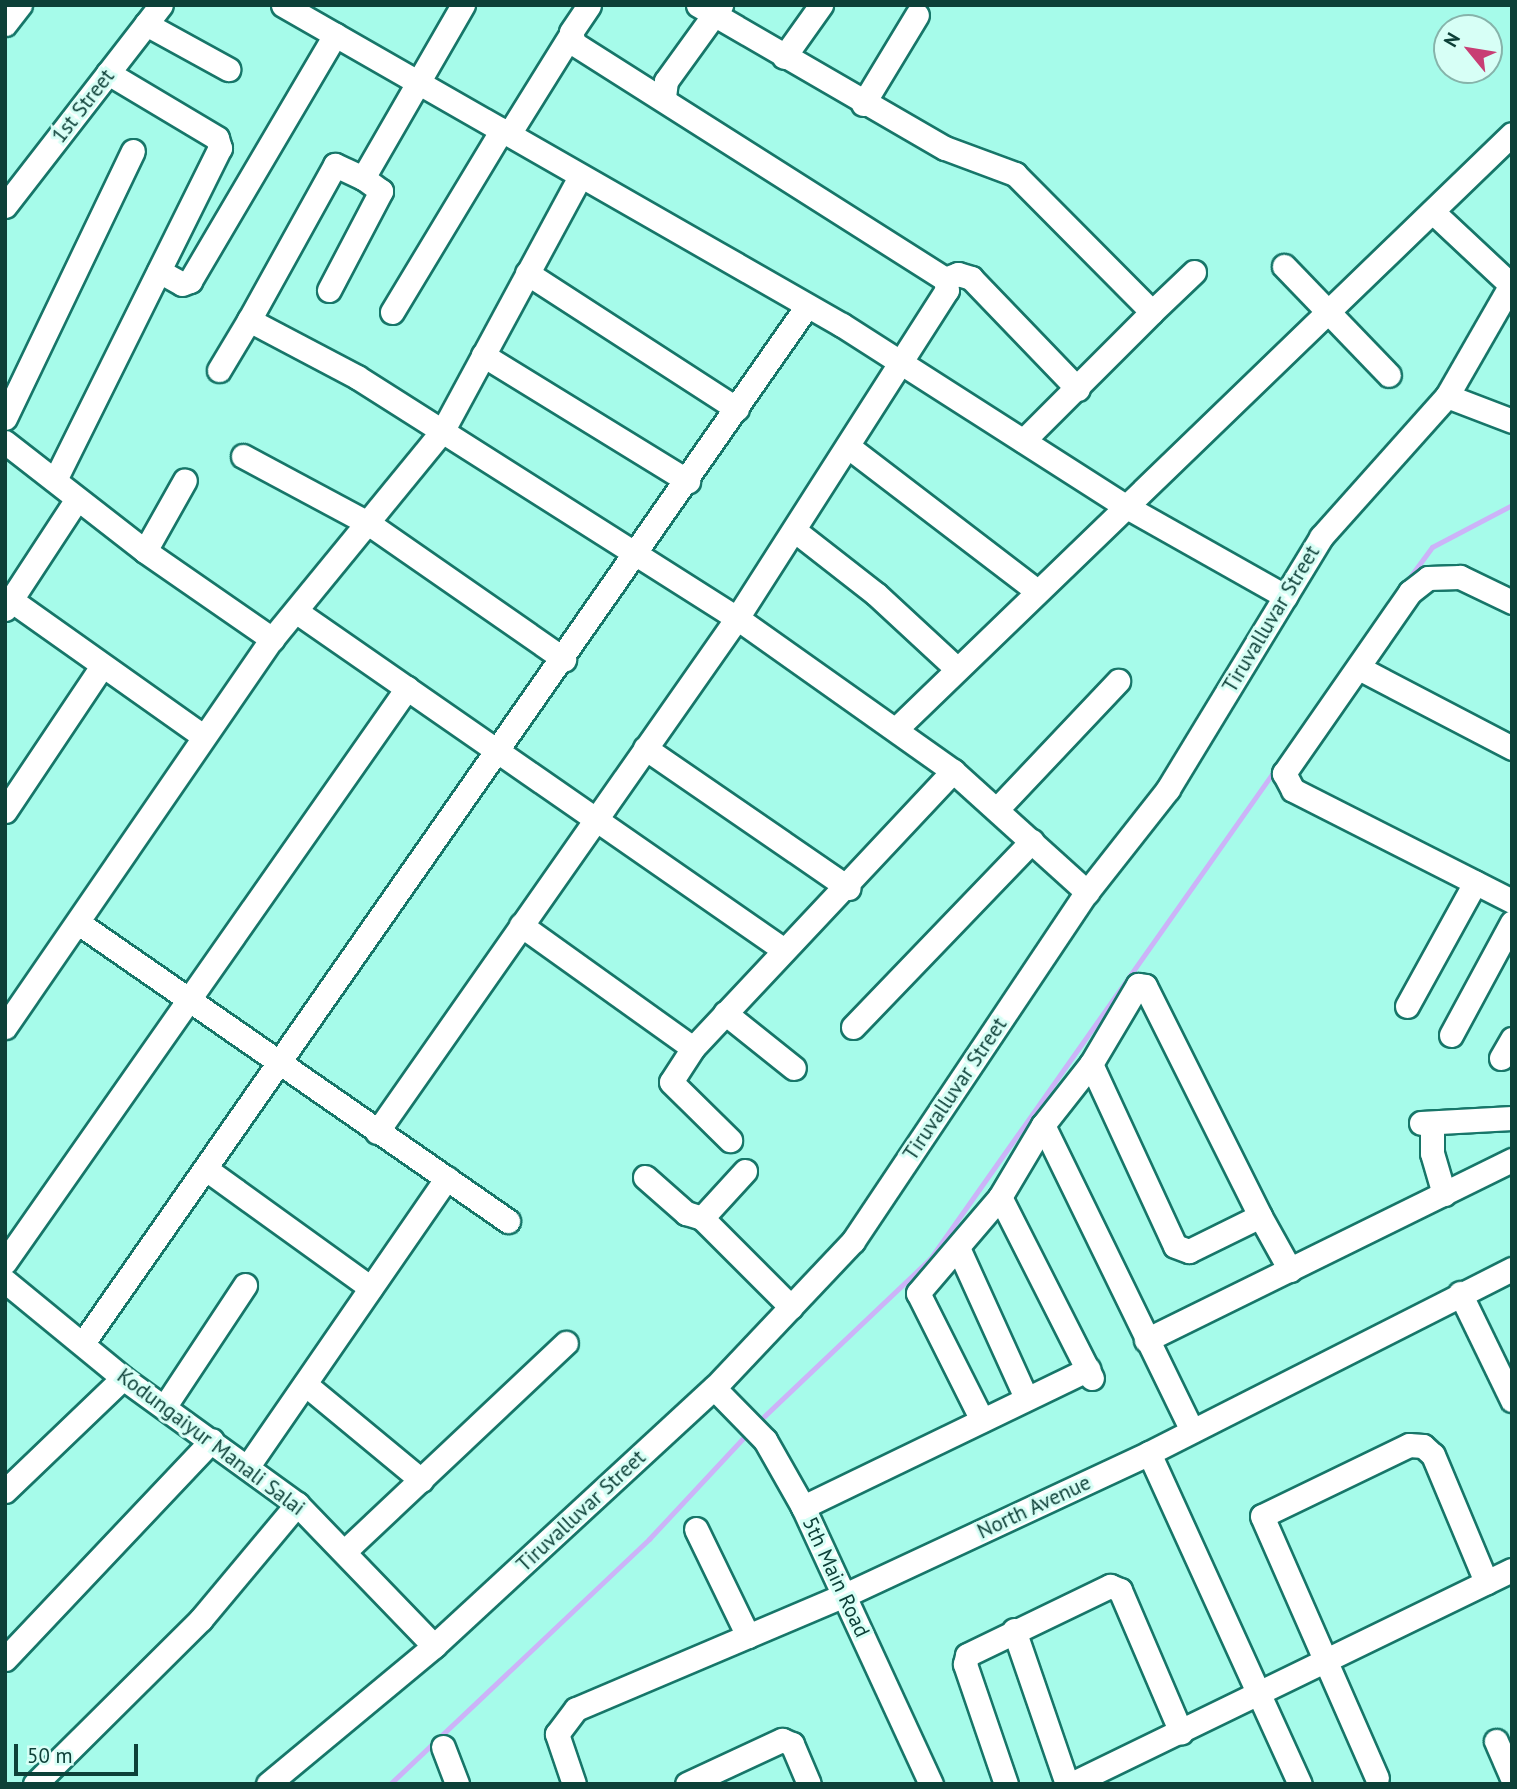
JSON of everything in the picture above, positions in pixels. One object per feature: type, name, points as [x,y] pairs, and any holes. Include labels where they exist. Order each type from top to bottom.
[{"type":"street","points":[[5,24],[20,5]]},
{"type":"street","name":"1st Street","points":[[5,206],[160,5]]},
{"type":"street","points":[[283,5],[320,13],[335,35],[420,81],[579,178],[904,362],[1125,506],[1285,596]]},
{"type":"street","points":[[363,178],[463,5]]},
{"type":"street","points":[[393,312],[505,132],[589,5]]},
{"type":"street","points":[[784,57],[821,5]]},
{"type":"street","points":[[663,97],[666,81],[711,9],[863,104],[945,148],[994,163],[1024,180],[1152,312]]},
{"type":"street","points":[[863,104],[917,15]]},
{"type":"street","points":[[146,24],[228,69]]},
{"type":"street","points":[[159,271],[182,284],[190,281],[335,35]]},
{"type":"street","points":[[570,36],[574,44],[663,97],[672,108],[945,279]]},
{"type":"street","points":[[55,480],[220,142],[108,74]]},
{"type":"street","points":[[896,729],[1036,590],[1434,213],[1512,134]]},
{"type":"street","points":[[5,418],[133,151]]},
{"type":"street","points":[[219,370],[335,165],[363,178],[381,191],[329,290]]},
{"type":"street","points":[[5,1027],[80,924],[203,736],[272,639],[297,612],[443,429],[579,178]]},
{"type":"street","points":[[1434,213],[1511,284]]},
{"type":"street","points":[[1284,265],[1389,375]]},
{"type":"street","points":[[1023,441],[1194,272]]},
{"type":"street","points":[[527,273],[737,409]]},
{"type":"street","points":[[945,279],[958,274],[971,278],[1078,388]]},
{"type":"street","points":[[377,1132],[737,618],[944,302],[945,279]]},
{"type":"street","name":"Tiruvalluvar Street","points":[[268,1784],[434,1646],[714,1388],[853,1241],[1087,892],[1168,789],[1321,537],[1447,396],[1511,284]]},
{"type":"street","points":[[83,1343],[639,554],[807,306]]},
{"type":"street","points":[[249,320],[443,429],[737,618],[953,771],[998,808],[1087,892]]},
{"type":"street","points":[[483,355],[688,481]]},
{"type":"street","points":[[1447,396],[1512,421]]},
{"type":"street","points":[[5,442],[145,551],[272,639]]},
{"type":"street","points":[[850,448],[1036,590]]},
{"type":"street","points":[[243,456],[368,523],[564,659]]},
{"type":"street","points":[[145,551],[185,480]]},
{"type":"street","points":[[77,499],[8,605],[203,736]]},
{"type":"street","points":[[794,530],[876,594],[956,668]]},
{"type":"street","points":[[1512,602],[1460,577],[1428,578],[1410,592],[1359,668],[1291,760],[1286,784],[1512,901]]},
{"type":"street","points":[[297,612],[407,688],[496,755],[596,818],[784,950]]},
{"type":"street","points":[[5,811],[102,666]]},
{"type":"street","points":[[1359,668],[1512,748]]},
{"type":"street","points":[[998,808],[1118,681]]},
{"type":"street","points":[[5,1262],[187,998],[407,688]]},
{"type":"street","points":[[645,748],[849,888]]},
{"type":"street","points":[[730,1140],[671,1082],[693,1048],[784,950],[849,888],[953,771]]},
{"type":"street","points":[[853,1027],[1032,841]]},
{"type":"street","points":[[1407,1006],[1475,883]]},
{"type":"street","points":[[1451,1035],[1512,922]]},
{"type":"street","points":[[80,924],[508,1221]]},
{"type":"street","points":[[521,926],[693,1048]]},
{"type":"street","points":[[982,1420],[918,1293],[960,1250],[1000,1197],[1043,1125],[1091,1064],[1135,987],[1145,986],[1260,1216],[1290,1270]]},
{"type":"street","points":[[725,1013],[794,1068]]},
{"type":"street","points":[[1091,1064],[1175,1246],[1189,1251],[1260,1216]]},
{"type":"street","points":[[1444,1194],[1426,1123],[1512,1118]]},
{"type":"street","points":[[1043,1125],[1192,1431]]},
{"type":"street","points":[[1146,1340],[1512,1160]]},
{"type":"street","points":[[206,1169],[371,1288]]},
{"type":"street","points":[[702,1218],[745,1171]]},
{"type":"street","points":[[645,1177],[685,1213],[702,1218],[791,1307]]},
{"type":"street","points":[[248,1466],[447,1178]]},
{"type":"street","points":[[803,1507],[1026,1398],[1090,1373],[1000,1197]]},
{"type":"street","points":[[960,1250],[1026,1398]]},
{"type":"street","name":"North Avenue","points":[[574,1784],[557,1749],[557,1734],[576,1709],[845,1595],[1149,1453],[1460,1293],[1512,1269]]},
{"type":"street","name":"Kodungaiyur Manali Salai","points":[[5,1281],[123,1378],[166,1406],[297,1504],[346,1550],[434,1646]]},
{"type":"street","points":[[166,1406],[245,1285]]},
{"type":"street","points":[[1460,1293],[1512,1401]]},
{"type":"street","points":[[346,1550],[566,1343]]},
{"type":"street","points":[[5,1491],[123,1378]]},
{"type":"street","points":[[305,1384],[421,1480]]},
{"type":"street","name":"5th Main Road","points":[[714,1388],[765,1440],[803,1507],[931,1784]]},
{"type":"street","points":[[5,1659],[212,1440]]},
{"type":"street","points":[[1374,1782],[1326,1662],[1262,1522],[1266,1511],[1409,1445],[1423,1446],[1433,1455],[1486,1582]]},
{"type":"street","points":[[1149,1453],[1300,1784]]},
{"type":"street","points":[[35,1784],[201,1619],[297,1504]]},
{"type":"street","points":[[696,1529],[748,1636]]},
{"type":"street","points":[[1014,1630],[1069,1784],[1512,1570]]},
{"type":"street","points":[[1006,1784],[965,1664],[971,1650],[1115,1586],[1181,1732]]},
{"type":"street","points":[[687,1784],[782,1740],[792,1744],[809,1784]]},
{"type":"street","points":[[1496,1741],[1512,1778]]},
{"type":"street","points":[[443,1746],[457,1784]]},
{"type":"waterway","points":[[1407,581],[1432,547],[1512,505]]},
{"type":"waterway","points":[[757,1423],[930,1259],[1277,767]]},
{"type":"waterway","points":[[390,1784],[649,1539],[748,1433]]}]
